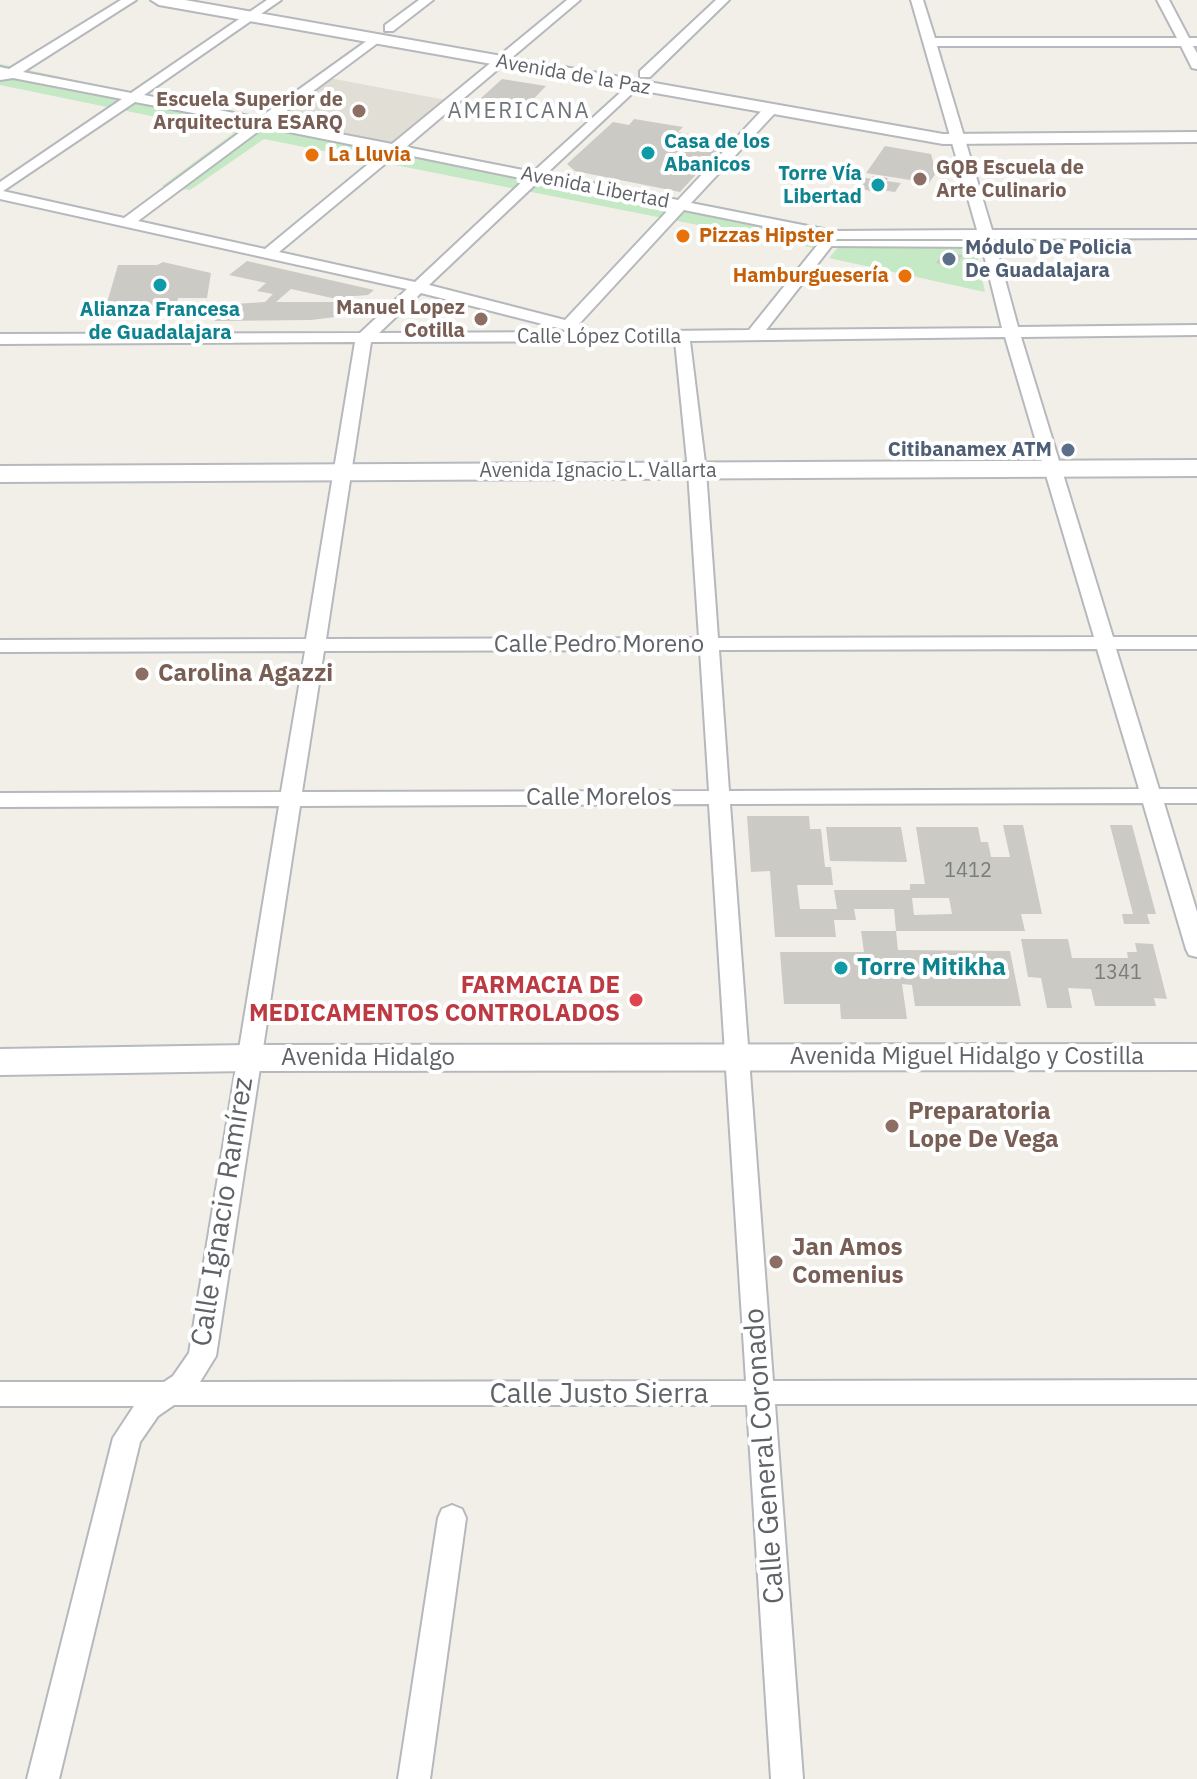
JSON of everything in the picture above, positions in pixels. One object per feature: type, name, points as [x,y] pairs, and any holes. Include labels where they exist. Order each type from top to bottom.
[{"type":"main road","name":"Avenida Ignacio L. Vallarta","points":[[0,474],[1197,468]]},
{"type":"main road","name":"Avenida Miguel Hidalgo y Costilla","points":[[737,1058],[1197,1057]]},
{"type":"main road","name":"Avenida Hidalgo","points":[[0,1062],[247,1058],[737,1058]]},
{"type":"street","points":[[3,77],[130,0]]},
{"type":"street","name":"Avenida de la Paz","points":[[159,0],[264,8]]},
{"type":"street","name":"Avenida de la Paz","points":[[227,0],[382,34],[958,136]]},
{"type":"street","points":[[126,223],[427,0]]},
{"type":"street","points":[[268,254],[574,0]]},
{"type":"street","points":[[364,338],[723,0]]},
{"type":"street","points":[[917,0],[1011,331],[1197,949]]},
{"type":"street","points":[[1163,0],[1191,42],[1197,65]]},
{"type":"street","points":[[0,188],[264,8]]},
{"type":"street","points":[[930,42],[1191,42]]},
{"type":"street","name":"Avenida Libertad","points":[[3,77],[828,241],[1197,234]]},
{"type":"street","name":"Avenida de la Paz","points":[[639,80],[770,110],[958,136],[1197,137]]},
{"type":"street","points":[[568,326],[770,110]]},
{"type":"street","points":[[0,195],[418,287],[610,337]]},
{"type":"street","points":[[754,335],[828,241]]},
{"type":"street","name":"Calle López Cotilla","points":[[0,339],[610,337],[1197,330]]},
{"type":"street","name":"Calle General Coronado","points":[[682,336],[697,471],[787,1779]]},
{"type":"street","name":"Calle Ignacio Ramírez","points":[[43,1779],[127,1438],[148,1408],[188,1377],[202,1356],[364,338]]},
{"type":"street","name":"Calle Pedro Moreno","points":[[0,646],[1197,643]]},
{"type":"street","name":"Calle Morelos","points":[[0,802],[1197,796]]},
{"type":"street","name":"Calle Justo Sierra","points":[[0,1394],[1197,1392]]},
{"type":"street","points":[[414,1779],[452,1518]]},
{"type":"shaded area","name":"Escuela Superior de Arquitectura ESARQ","points":[[329,78],[446,100],[392,145],[271,122]]},
{"type":"green space","points":[[0,64],[829,228],[814,248],[264,139],[190,190],[162,186],[234,133],[0,85]]},
{"type":"green space","points":[[851,241],[974,241],[985,292],[829,258],[840,245]]},
{"type":"building","points":[[502,79],[546,86],[525,108],[479,100]]},
{"type":"building","name":"Casa de los Abanicos","points":[[634,119],[683,127],[678,132],[727,141],[680,192],[575,171],[567,164],[613,122],[629,125]]},
{"type":"building","points":[[885,146],[931,154],[936,173],[929,183],[866,173]]},
{"type":"building","name":"Torre Vía Libertad","points":[[873,176],[901,183],[895,192],[882,190],[880,194],[856,187],[862,177],[871,179]]},
{"type":"building","name":"Módulo De Policia De Guadalajara","points":[[943,252],[963,255],[955,267],[936,263]]},
{"type":"building","points":[[247,261],[374,290],[368,295],[332,298],[291,289],[276,302],[370,302],[359,314],[311,320],[215,321],[219,305],[265,302],[273,294],[257,291],[266,283],[229,275]]},
{"type":"building","name":"Alianza Francesa de Guadalajara","points":[[163,262],[211,273],[207,298],[178,298],[175,312],[104,313],[118,265],[157,265]]},
{"type":"building","points":[[747,816],[809,816],[810,829],[821,829],[825,867],[831,867],[833,885],[797,885],[800,909],[837,909],[834,890],[910,890],[910,884],[925,884],[916,827],[978,827],[981,842],[988,842],[991,857],[1010,857],[1003,825],[1023,825],[1042,914],[1021,914],[1025,931],[896,931],[894,909],[854,909],[856,920],[834,920],[836,937],[775,937],[770,871],[751,872]],"holes":[[[912,898],[949,898],[952,914],[914,915]]]},
{"type":"building","points":[[1110,825],[1132,825],[1156,914],[1147,914],[1150,924],[1124,924],[1122,914],[1133,914]]},
{"type":"building","points":[[826,827],[901,827],[907,862],[830,861]]},
{"type":"building","points":[[861,931],[896,931],[898,950],[1010,951],[1021,1006],[915,1006],[912,985],[902,984],[907,1019],[841,1019],[840,1004],[784,1004],[780,952],[864,952]]},
{"type":"building","points":[[1021,939],[1068,939],[1072,958],[1128,958],[1127,952],[1137,952],[1135,943],[1153,944],[1167,999],[1154,998],[1156,1006],[1095,1006],[1091,989],[1068,988],[1072,1008],[1047,1008],[1041,978],[1028,977]]},
{"type":"place","name":"Escuela Superior de Arquitectura ESARQ","points":[[359,111]]},
{"type":"place","name":"Casa de los Abanicos","points":[[648,153]]},
{"type":"place","name":"La Lluvia","points":[[312,155]]},
{"type":"place","name":"GQB Escuela de Arte Culinario","points":[[920,179]]},
{"type":"place","name":"Torre Vía Libertad","points":[[878,185]]},
{"type":"place","name":"Pizzas Hipster","points":[[683,236]]},
{"type":"place","name":"Módulo De Policia De Guadalajara","points":[[949,259]]},
{"type":"place","name":"Hamburguesería","points":[[905,276]]},
{"type":"place","name":"Alianza Francesa de Guadalajara","points":[[160,285]]},
{"type":"place","name":"Manuel Lopez Cotilla","points":[[481,319]]},
{"type":"place","name":"Citibanamex ATM","points":[[1068,450]]},
{"type":"place","name":"Carolina Agazzi","points":[[142,674]]},
{"type":"place","name":"Torre Mitikha","points":[[841,968]]},
{"type":"place","name":"FARMACIA DE MEDICAMENTOS CONTROLADOS","points":[[636,1000]]},
{"type":"place","name":"Preparatoria Lope De Vega","points":[[892,1126]]},
{"type":"place","name":"Jan Amos Comenius","points":[[776,1262]]},
{"type":"district","name":"AMERICANA","points":[[519,112]]}]
